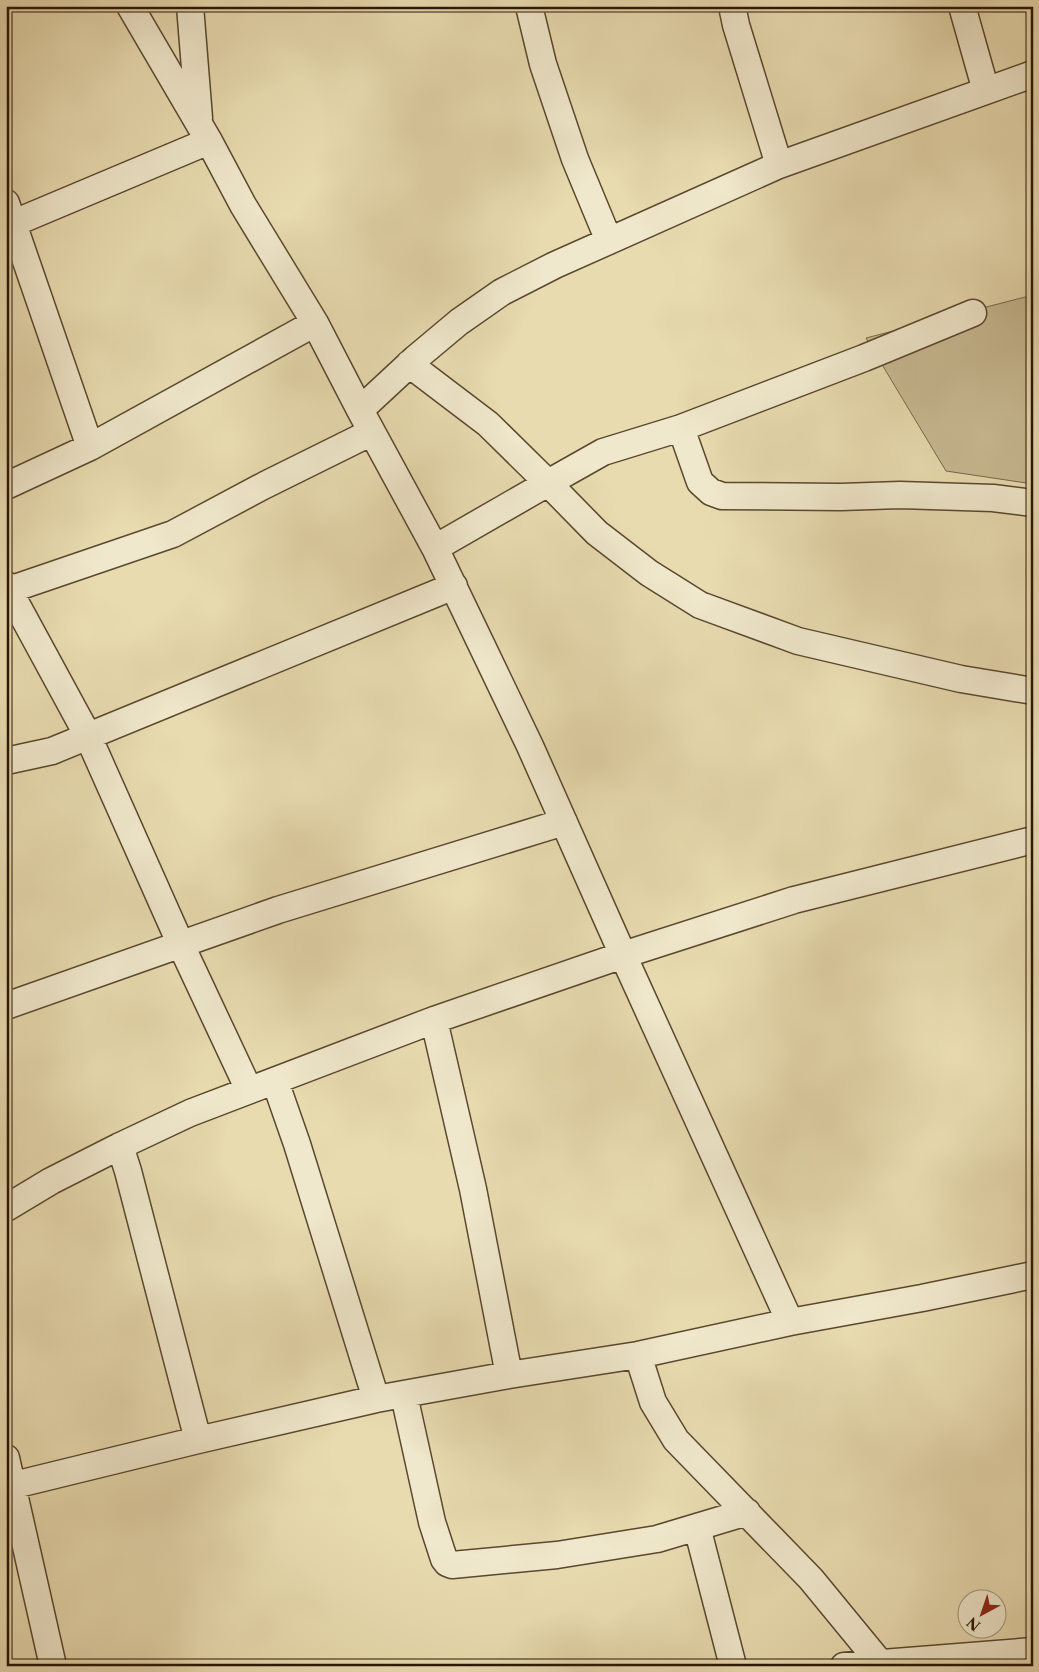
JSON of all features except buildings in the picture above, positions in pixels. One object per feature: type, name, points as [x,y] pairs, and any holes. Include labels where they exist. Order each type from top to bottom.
[{"type":"street","points":[[130,6],[204,133],[243,205],[315,323],[435,548],[530,746],[790,1322]]},
{"type":"street","points":[[190,6],[204,133]]},
{"type":"street","points":[[529,6],[543,64],[569,142],[609,241]]},
{"type":"street","points":[[732,6],[736,26],[779,165]]},
{"type":"street","points":[[962,6],[986,91]]},
{"type":"street","points":[[249,1090],[181,945],[88,736],[7,589],[173,534],[265,485],[366,421],[409,364],[459,322],[502,292],[555,265],[779,165],[1033,74]]},
{"type":"street","points":[[90,447],[10,213],[204,133]]},
{"type":"street","points":[[435,548],[603,452],[680,428],[864,358],[973,313]]},
{"type":"street","points":[[6,486],[90,447],[315,323]]},
{"type":"street","points":[[409,364],[488,424],[597,533],[649,573],[700,605],[798,641],[961,679],[1033,691]]},
{"type":"street","points":[[680,428],[700,482],[711,492],[722,496],[842,497],[900,495],[993,498],[1033,503]]},
{"type":"street","points":[[6,761],[52,751],[454,586]]},
{"type":"street","points":[[6,1006],[278,910],[564,822]]},
{"type":"street","points":[[6,1208],[120,1146],[190,1113],[434,1020],[623,955],[794,900],[1033,840]]},
{"type":"street","points":[[434,1020],[473,1188],[510,1375]]},
{"type":"street","points":[[275,1081],[297,1144],[376,1399]]},
{"type":"street","points":[[120,1146],[198,1440]]},
{"type":"street","points":[[9,1486],[376,1399],[638,1355],[790,1322],[1033,1276]]},
{"type":"street","points":[[638,1355],[653,1402],[676,1440],[811,1579],[885,1664]]},
{"type":"street","points":[[404,1395],[432,1522],[447,1563],[452,1565],[557,1555],[657,1539],[747,1512]]},
{"type":"street","points":[[6,1458],[9,1486],[53,1666]]},
{"type":"street","points":[[697,1527],[733,1666]]},
{"type":"street","points":[[844,1666],[1030,1656]]},
{"type":"shaded area","points":[[1033,295],[1033,484],[946,471],[866,338]]}]
